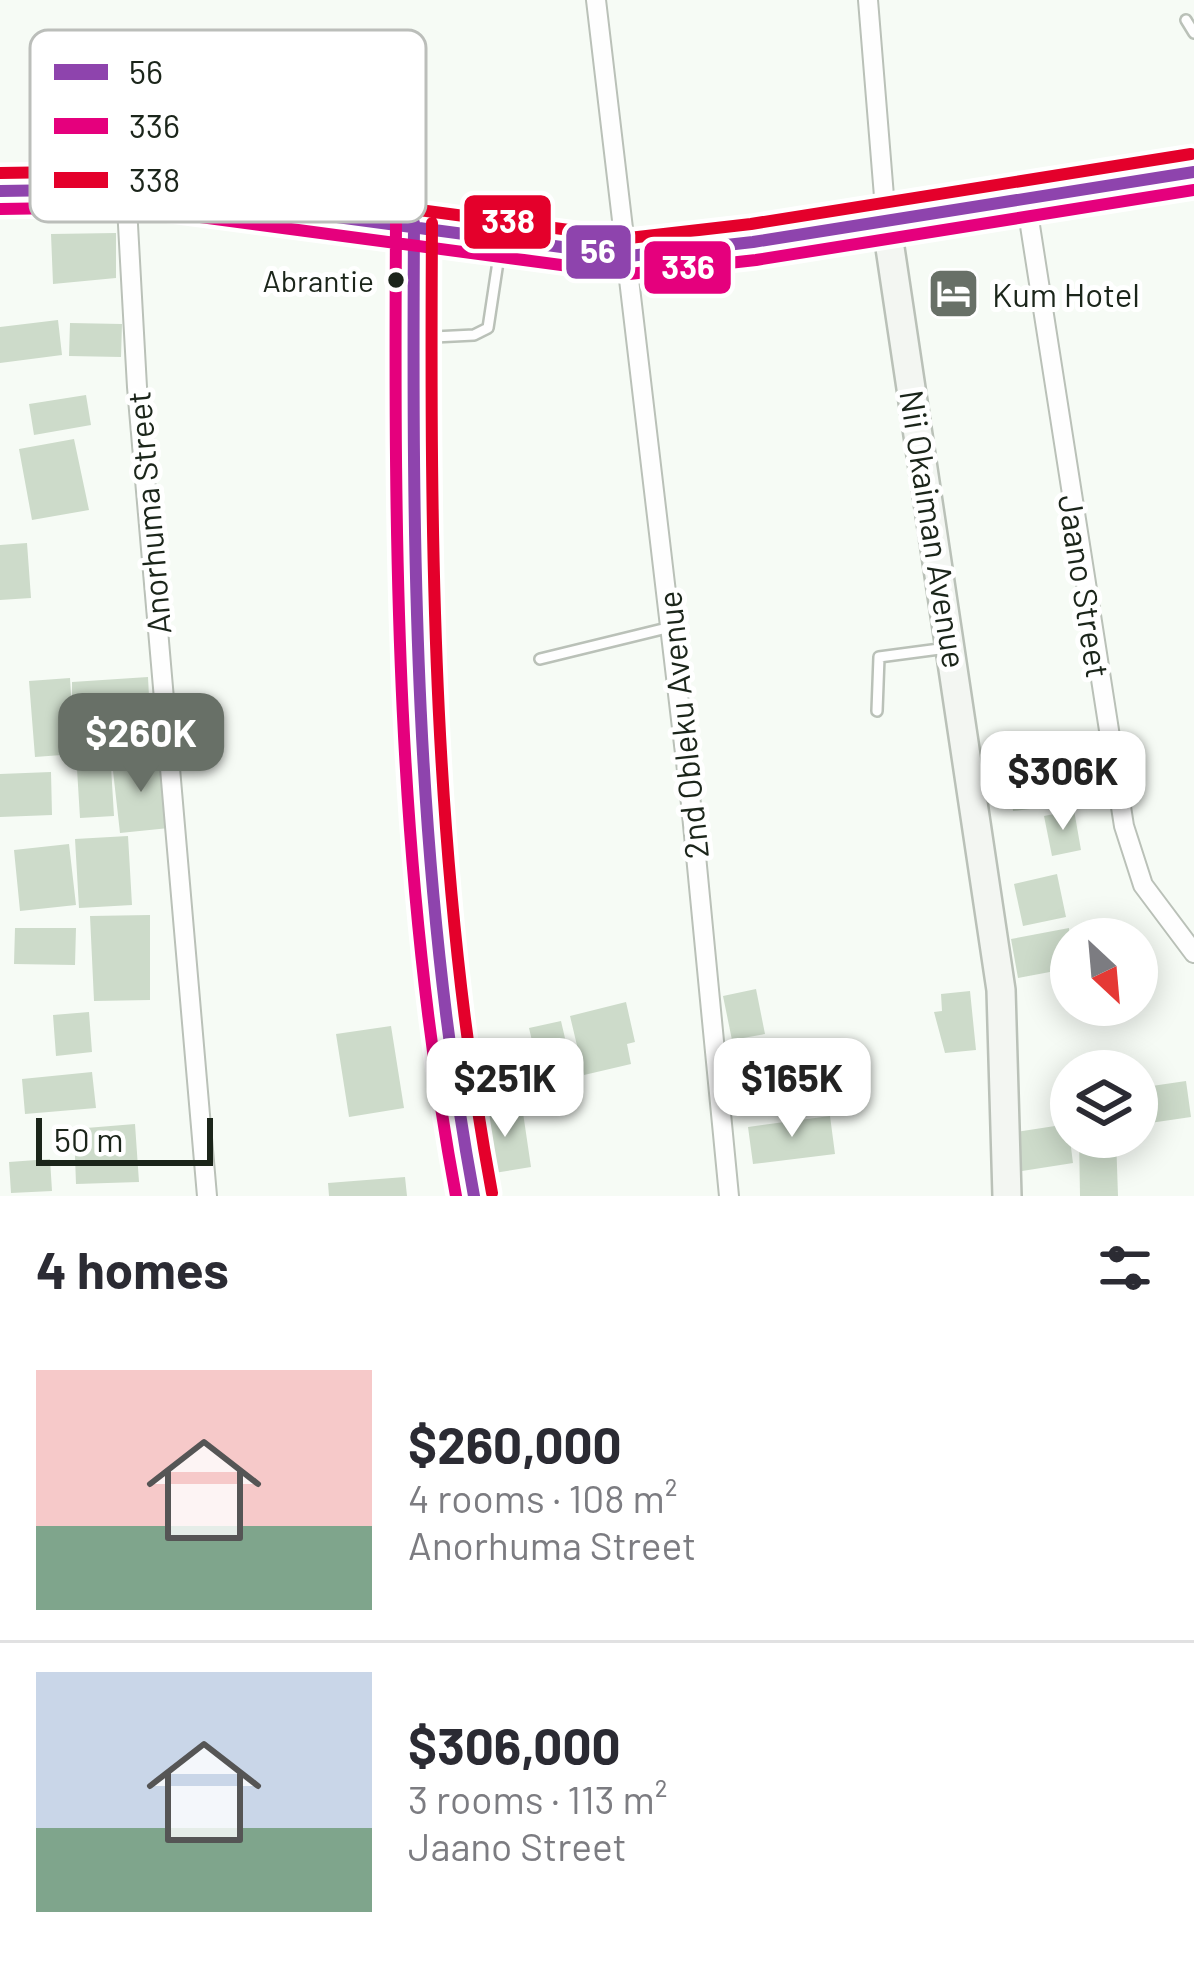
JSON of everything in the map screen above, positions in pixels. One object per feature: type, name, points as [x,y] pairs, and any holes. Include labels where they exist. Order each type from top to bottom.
[{"type":"street","name":"2nd Obleku Avenue","points":[[596,0],[671,627],[729,1196]]},
{"type":"street","points":[[868,0],[886,221]]},
{"type":"street","points":[[398,222],[628,256],[1194,172]]},
{"type":"street","points":[[0,190],[30,190]]},
{"type":"street","name":"Jaano Street","points":[[1027,200],[1124,826],[1143,885],[1194,952]]},
{"type":"street","name":"Nii Okaiman Avenue","points":[[886,221],[1001,990],[1007,1196]]},
{"type":"street","name":"Anorhuma Street","points":[[128,222],[137,387],[207,1196]]},
{"type":"street","points":[[414,224],[419,769],[435,978],[473,1196]]},
{"type":"lane","points":[[1186,20],[1194,33]]},
{"type":"lane","points":[[413,338],[474,335],[488,328],[502,237]]},
{"type":"lane","points":[[540,659],[671,627]]},
{"type":"lane","points":[[878,711],[879,657],[953,647]]},
{"type":"building","points":[[116,233],[116,278],[53,284],[51,234]]},
{"type":"building","points":[[58,320],[62,355],[0,363],[0,327]]},
{"type":"building","points":[[70,323],[122,324],[121,357],[69,356]]},
{"type":"building","points":[[86,395],[91,425],[34,435],[29,404]]},
{"type":"building","points":[[74,439],[89,510],[32,520],[19,449]]},
{"type":"building","points":[[27,543],[31,598],[0,600],[0,545]]},
{"type":"building","points":[[148,677],[150,716],[73,720],[75,754],[35,757],[29,681],[70,678],[72,711],[72,682]]},
{"type":"building","points":[[162,757],[169,828],[120,833],[112,762]]},
{"type":"building","points":[[111,767],[114,816],[80,818],[77,769]]},
{"type":"building","points":[[51,772],[52,815],[0,817],[0,774]]},
{"type":"building","points":[[1059,780],[1062,805],[1013,811],[1010,786]]},
{"type":"building","points":[[1074,810],[1081,850],[1052,856],[1044,816]]},
{"type":"building","points":[[128,836],[132,905],[79,908],[75,839]]},
{"type":"building","points":[[69,844],[76,905],[20,911],[14,850]]},
{"type":"building","points":[[1057,874],[1066,917],[1023,926],[1014,884]]},
{"type":"building","points":[[150,915],[150,1000],[94,1001],[90,916]]},
{"type":"building","points":[[15,928],[76,928],[75,965],[14,964]]},
{"type":"building","points":[[1050,932],[1050,972],[1018,978],[1011,939]]},
{"type":"building","points":[[756,989],[765,1034],[732,1040],[723,996]]},
{"type":"building","points":[[970,991],[976,1050],[945,1053],[934,1012],[942,1011],[941,994]]},
{"type":"building","points":[[626,1002],[635,1042],[627,1044],[631,1064],[584,1075],[570,1016]]},
{"type":"building","points":[[89,1012],[92,1052],[56,1056],[53,1015]]},
{"type":"building","points":[[561,1021],[575,1081],[543,1088],[529,1028]]},
{"type":"building","points":[[391,1026],[404,1108],[349,1117],[336,1034]]},
{"type":"building","points":[[502,1048],[510,1096],[468,1102],[461,1054]]},
{"type":"building","points":[[92,1072],[96,1108],[25,1114],[22,1079]]},
{"type":"building","points":[[1186,1081],[1191,1117],[1158,1122],[1158,1085]]},
{"type":"building","points":[[522,1106],[531,1167],[488,1174],[478,1113]]},
{"type":"building","points":[[830,1116],[835,1154],[753,1164],[748,1127]]},
{"type":"building","points":[[135,1124],[139,1182],[76,1184],[74,1129]]},
{"type":"building","points":[[1050,1127],[1050,1158],[1072,1158],[1073,1163],[1022,1171],[1016,1132]]},
{"type":"building","points":[[1079,1158],[1117,1158],[1118,1196],[1080,1196]]},
{"type":"building","points":[[50,1159],[52,1191],[11,1193],[9,1162]]},
{"type":"building","points":[[405,1177],[407,1196],[329,1196],[328,1183]]},
{"type":"transit line","name":"338","points":[[426,211],[629,238],[751,224],[1191,154]]},
{"type":"transit line","name":"56","points":[[374,222],[629,256],[753,242],[1194,172]]},
{"type":"transit line","name":"338","points":[[0,173],[30,173]]},
{"type":"transit line","name":"336","points":[[238,222],[629,274],[756,260],[1194,190]]},
{"type":"transit line","name":"56","points":[[0,191],[30,191]]},
{"type":"transit line","name":"336","points":[[0,209],[30,209]]},
{"type":"transit line","name":"336","points":[[396,223],[398,589],[410,832],[436,1075],[456,1196]]},
{"type":"transit line","name":"56","points":[[414,223],[416,589],[428,832],[454,1075],[474,1196]]},
{"type":"transit line","name":"338","points":[[432,223],[434,588],[446,831],[472,1072],[492,1193]]},
{"type":"place","name":"Abrantie","points":[[396,280]]},
{"type":"place","name":"Kum Hotel","points":[[953,294]]}]
